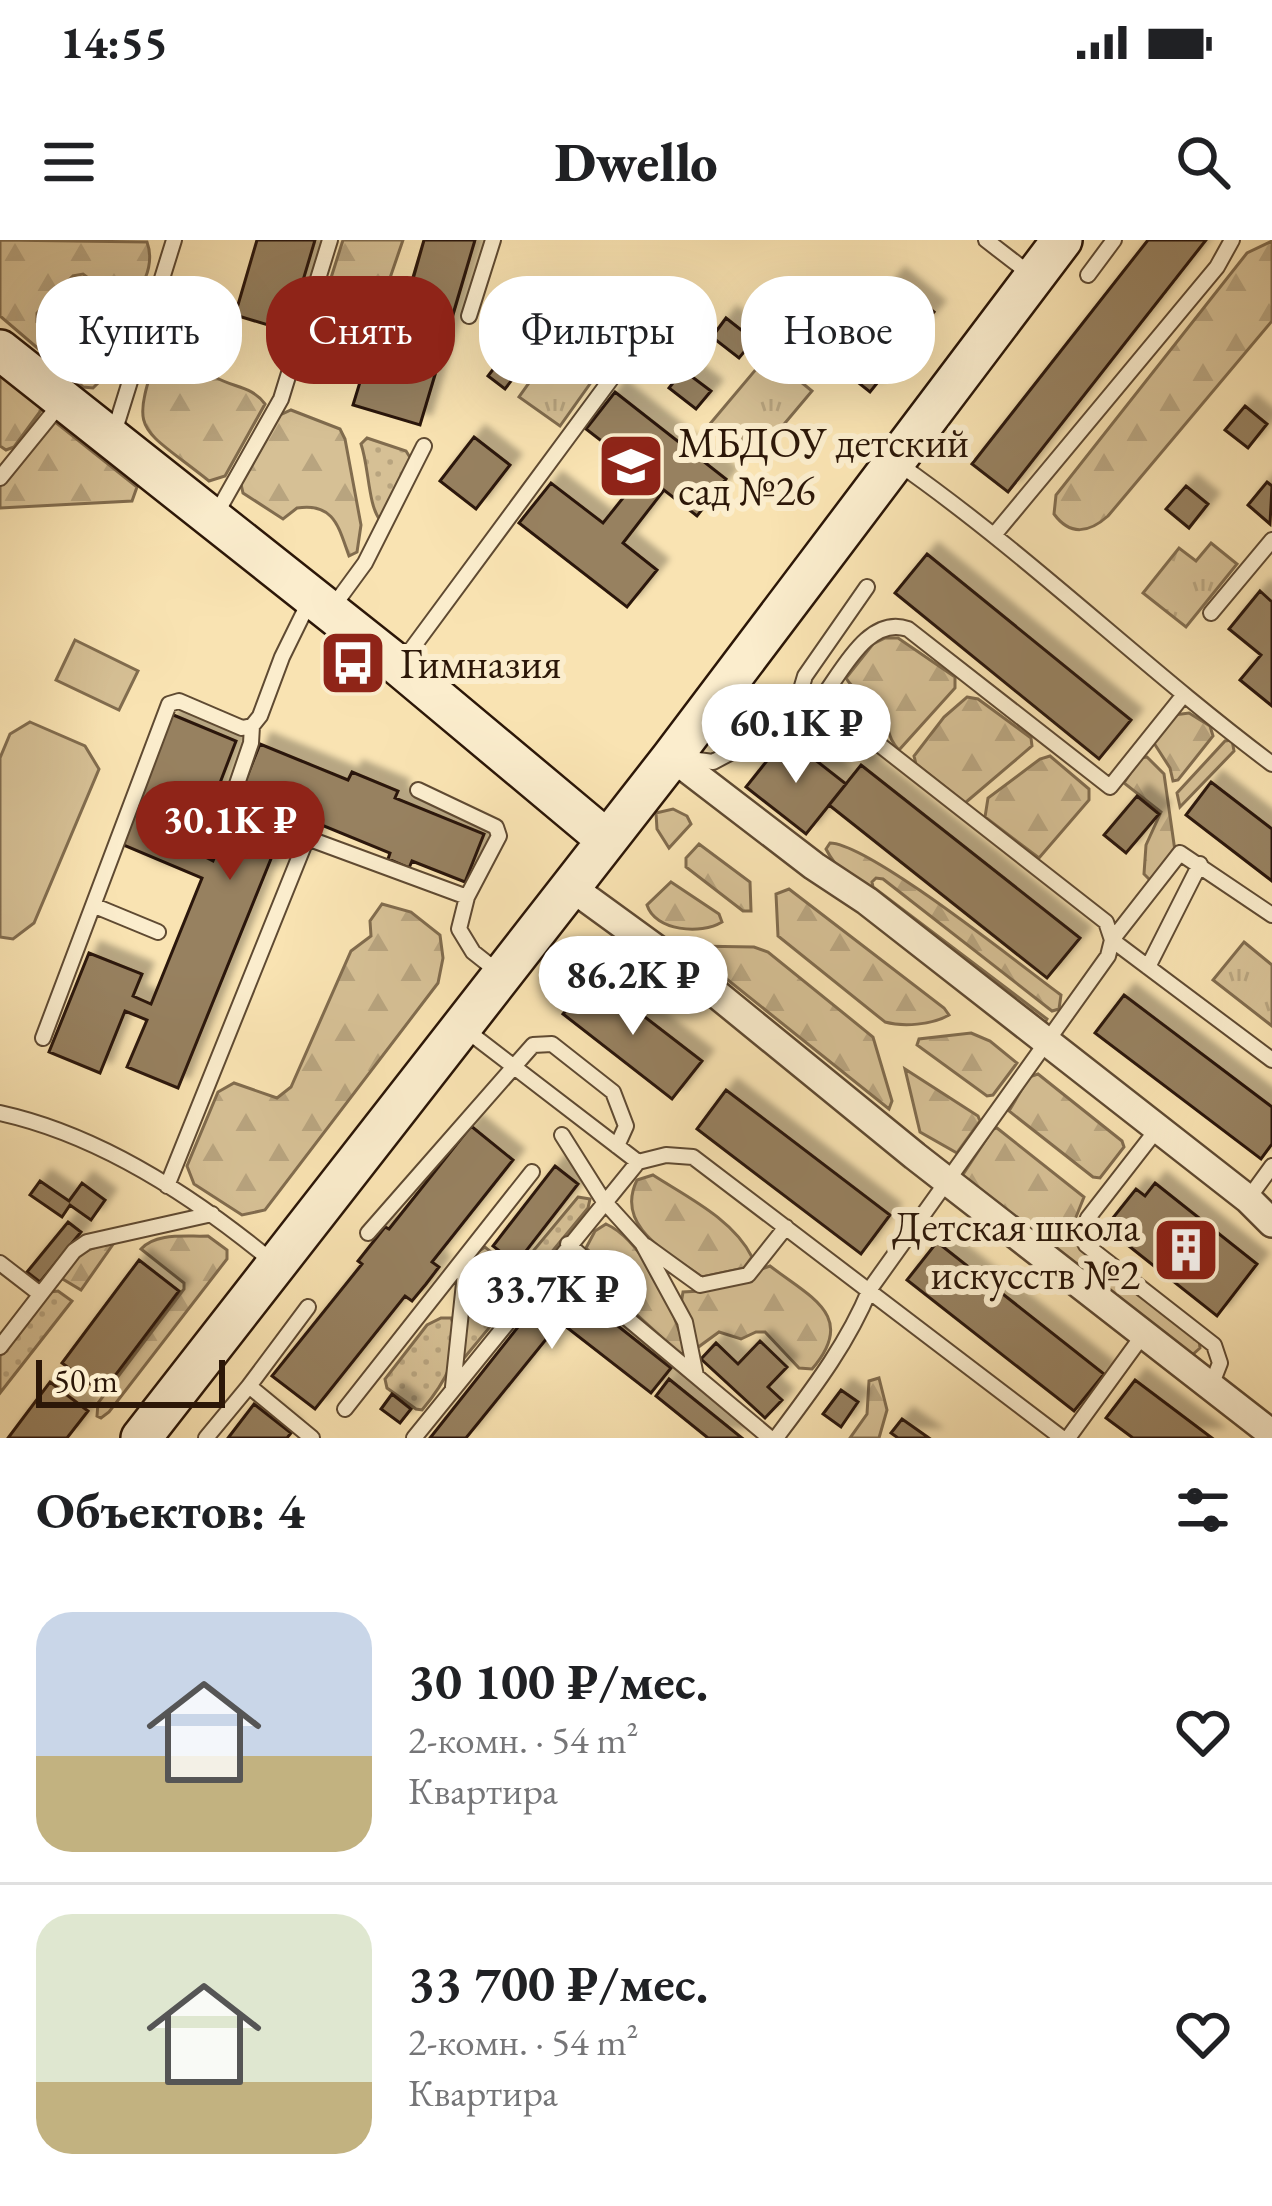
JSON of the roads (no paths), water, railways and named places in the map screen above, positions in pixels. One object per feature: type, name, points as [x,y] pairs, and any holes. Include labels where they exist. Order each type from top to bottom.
[{"type":"main road","points":[[141,1438],[672,757],[1062,240]]},
{"type":"main road","points":[[0,350],[399,666],[607,840]]},
{"type":"street","points":[[672,757],[1046,1039],[1272,1223]]},
{"type":"street","points":[[571,886],[703,982],[1272,1434]]},
{"type":"lane","points":[[112,437],[174,240]]},
{"type":"lane","points":[[320,276],[331,240]]},
{"type":"lane","points":[[470,316],[493,240]]},
{"type":"lane","points":[[986,240],[1034,277]]},
{"type":"lane","points":[[1088,275],[1114,240]]},
{"type":"lane","points":[[994,536],[1217,267],[1232,240]]},
{"type":"lane","points":[[214,518],[286,384]]},
{"type":"lane","points":[[399,666],[607,384]]},
{"type":"lane","points":[[0,478],[64,399]]},
{"type":"lane","points":[[224,819],[251,743],[252,726],[282,656],[320,604],[365,563],[424,446]]},
{"type":"lane","points":[[894,461],[994,536],[1182,697],[1272,764]]},
{"type":"lane","points":[[1211,613],[1272,540]]},
{"type":"lane","points":[[800,696],[805,676],[867,586]]},
{"type":"lane","points":[[820,699],[874,630],[893,624],[908,629],[1110,787],[1182,697]]},
{"type":"lane","points":[[672,757],[713,762],[730,753],[776,702],[792,695],[820,699],[1106,922],[1112,940],[1272,1060]]},
{"type":"lane","points":[[44,1038],[170,704],[179,700],[242,728],[252,726]]},
{"type":"lane","points":[[418,790],[496,827],[500,836],[467,897],[459,929],[465,943],[503,975]]},
{"type":"lane","points":[[167,1186],[307,838],[467,897]]},
{"type":"lane","points":[[568,1244],[614,1285],[628,1319],[773,1438],[833,1361],[870,1289],[1108,956],[1112,940],[1180,853],[1272,915]]},
{"type":"lane","points":[[1148,967],[1200,864]]},
{"type":"lane","points":[[95,906],[158,932]]},
{"type":"lane","points":[[462,1027],[638,1162]]},
{"type":"lane","points":[[368,1233],[532,1045],[552,1044],[613,1092],[626,1126],[617,1146]]},
{"type":"lane","points":[[0,1113],[41,1122],[167,1186],[278,1266]]},
{"type":"lane","points":[[1158,1128],[1088,1218],[1082,1234],[1086,1245],[1214,1345],[1220,1363],[1211,1387]]},
{"type":"lane","points":[[562,1135],[603,1200],[642,1243],[700,1285],[748,1275],[786,1227]]},
{"type":"lane","points":[[414,1438],[603,1200],[638,1162],[666,1155],[693,1157],[1065,1438],[1144,1335]]},
{"type":"lane","points":[[1248,1199],[1272,1166]]},
{"type":"lane","points":[[345,1408],[532,1172]]},
{"type":"lane","points":[[0,1347],[74,1250],[87,1241],[212,1214]]},
{"type":"lane","points":[[642,1243],[685,1322],[696,1376]]},
{"type":"lane","points":[[452,1389],[467,1255]]},
{"type":"lane","points":[[0,1263],[40,1294]]},
{"type":"lane","points":[[206,1438],[308,1307]]},
{"type":"lane","points":[[249,1386],[312,1438]]},
{"type":"place","name":"МБДОУ детский сад №26","points":[[631,466]]},
{"type":"place","name":"Гимназия","points":[[353,663]]},
{"type":"place","name":"Детская школа искусств №2","points":[[1186,1250]]}]
